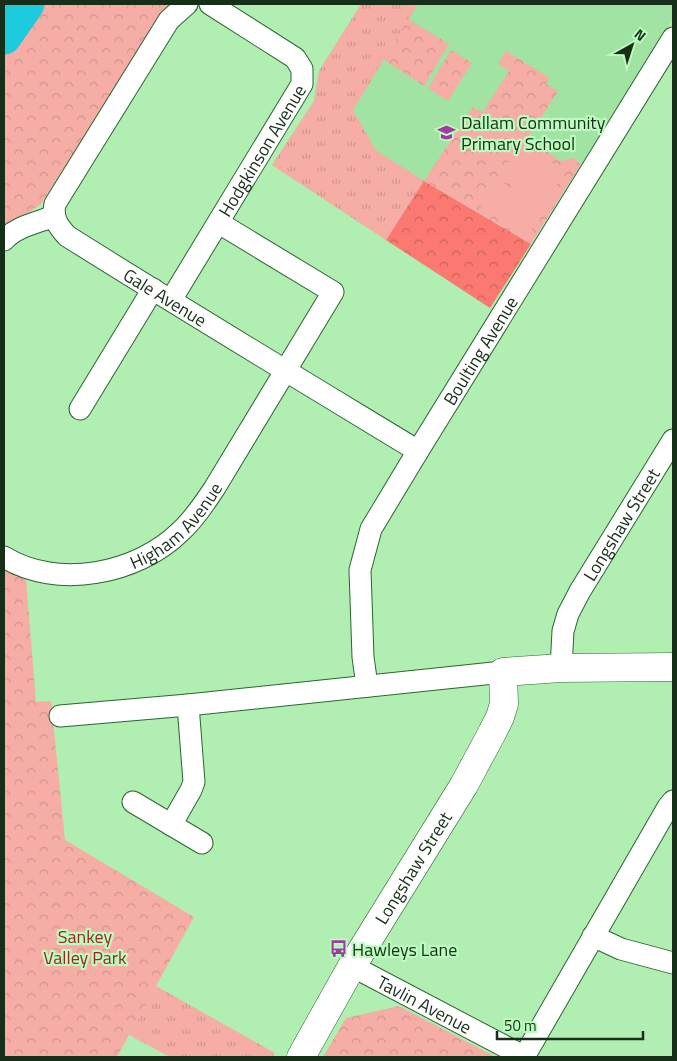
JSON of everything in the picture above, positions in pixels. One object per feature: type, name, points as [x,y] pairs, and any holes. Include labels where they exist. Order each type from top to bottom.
[{"type":"street","points":[[4,240],[19,229],[54,216],[56,204],[169,20],[187,4]]},
{"type":"street","name":"Hodgkinson Avenue","points":[[171,300],[302,84],[302,69],[295,58],[210,4]]},
{"type":"street","name":"Boulting Avenue","points":[[367,686],[363,657],[360,570],[371,530],[418,451],[666,67],[673,38]]},
{"type":"street","name":"Gale Avenue","points":[[54,216],[58,226],[67,236],[284,371],[418,451]]},
{"type":"street","points":[[219,223],[332,292],[284,371]]},
{"type":"street","points":[[80,408],[153,290]]},
{"type":"street","name":"Higham Avenue","points":[[4,557],[39,571],[74,575],[101,572],[120,567],[139,560],[160,548],[194,518],[284,371]]},
{"type":"street","name":"Longshaw Street","points":[[561,668],[564,631],[568,614],[580,591],[673,440]]},
{"type":"street","points":[[60,716],[188,705],[503,672],[561,668],[673,666]]},
{"type":"street","name":"Longshaw Street","points":[[301,1057],[352,966],[464,785],[492,733],[504,704],[503,672]]},
{"type":"street","points":[[171,825],[194,782],[188,705]]},
{"type":"street","name":"Tavlin Avenue","points":[[352,966],[525,1057],[593,936],[673,801]]},
{"type":"street","points":[[133,802],[202,843]]},
{"type":"street","points":[[593,936],[621,948],[673,963]]},
{"type":"shaded area","name":"Dallam Community Primary School","points":[[361,4],[673,4],[673,18],[490,308],[272,165],[314,101],[319,71]]},
{"type":"green space","points":[[4,4],[169,4],[41,204],[4,229]]},
{"type":"green space","points":[[361,4],[418,4],[353,110],[376,150],[424,181],[386,240],[272,165],[314,101],[319,71]]},
{"type":"green space","points":[[408,19],[449,44],[424,86],[384,60]]},
{"type":"green space","points":[[451,50],[472,63],[448,101],[428,88]]},
{"type":"green space","points":[[506,51],[550,78],[546,84],[558,91],[527,139],[561,161],[573,158],[581,164],[531,244],[424,181],[473,107],[483,112],[509,71],[498,64]]},
{"type":"green space","points":[[520,143],[565,171],[544,205],[499,177]]},
{"type":"green space","points":[[497,179],[545,209],[528,236],[480,208]]},
{"type":"green space","points":[[424,181],[531,244],[490,308],[386,240]]},
{"type":"green space","name":"Sankey Valley Park","points":[[4,566],[26,579],[36,702],[51,701],[65,840],[194,917],[117,1057],[4,1057]]},
{"type":"green space","points":[[156,986],[275,1053],[272,1057],[170,1057],[129,1035]]},
{"type":"green space","points":[[399,1006],[496,1057],[323,1057],[346,1018]]},
{"type":"waterway","points":[[4,37],[27,4]]},
{"type":"place","name":"Dallam Community Primary School","points":[[447,132]]},
{"type":"place","name":"Hawleys Lane","points":[[338,949]]}]
